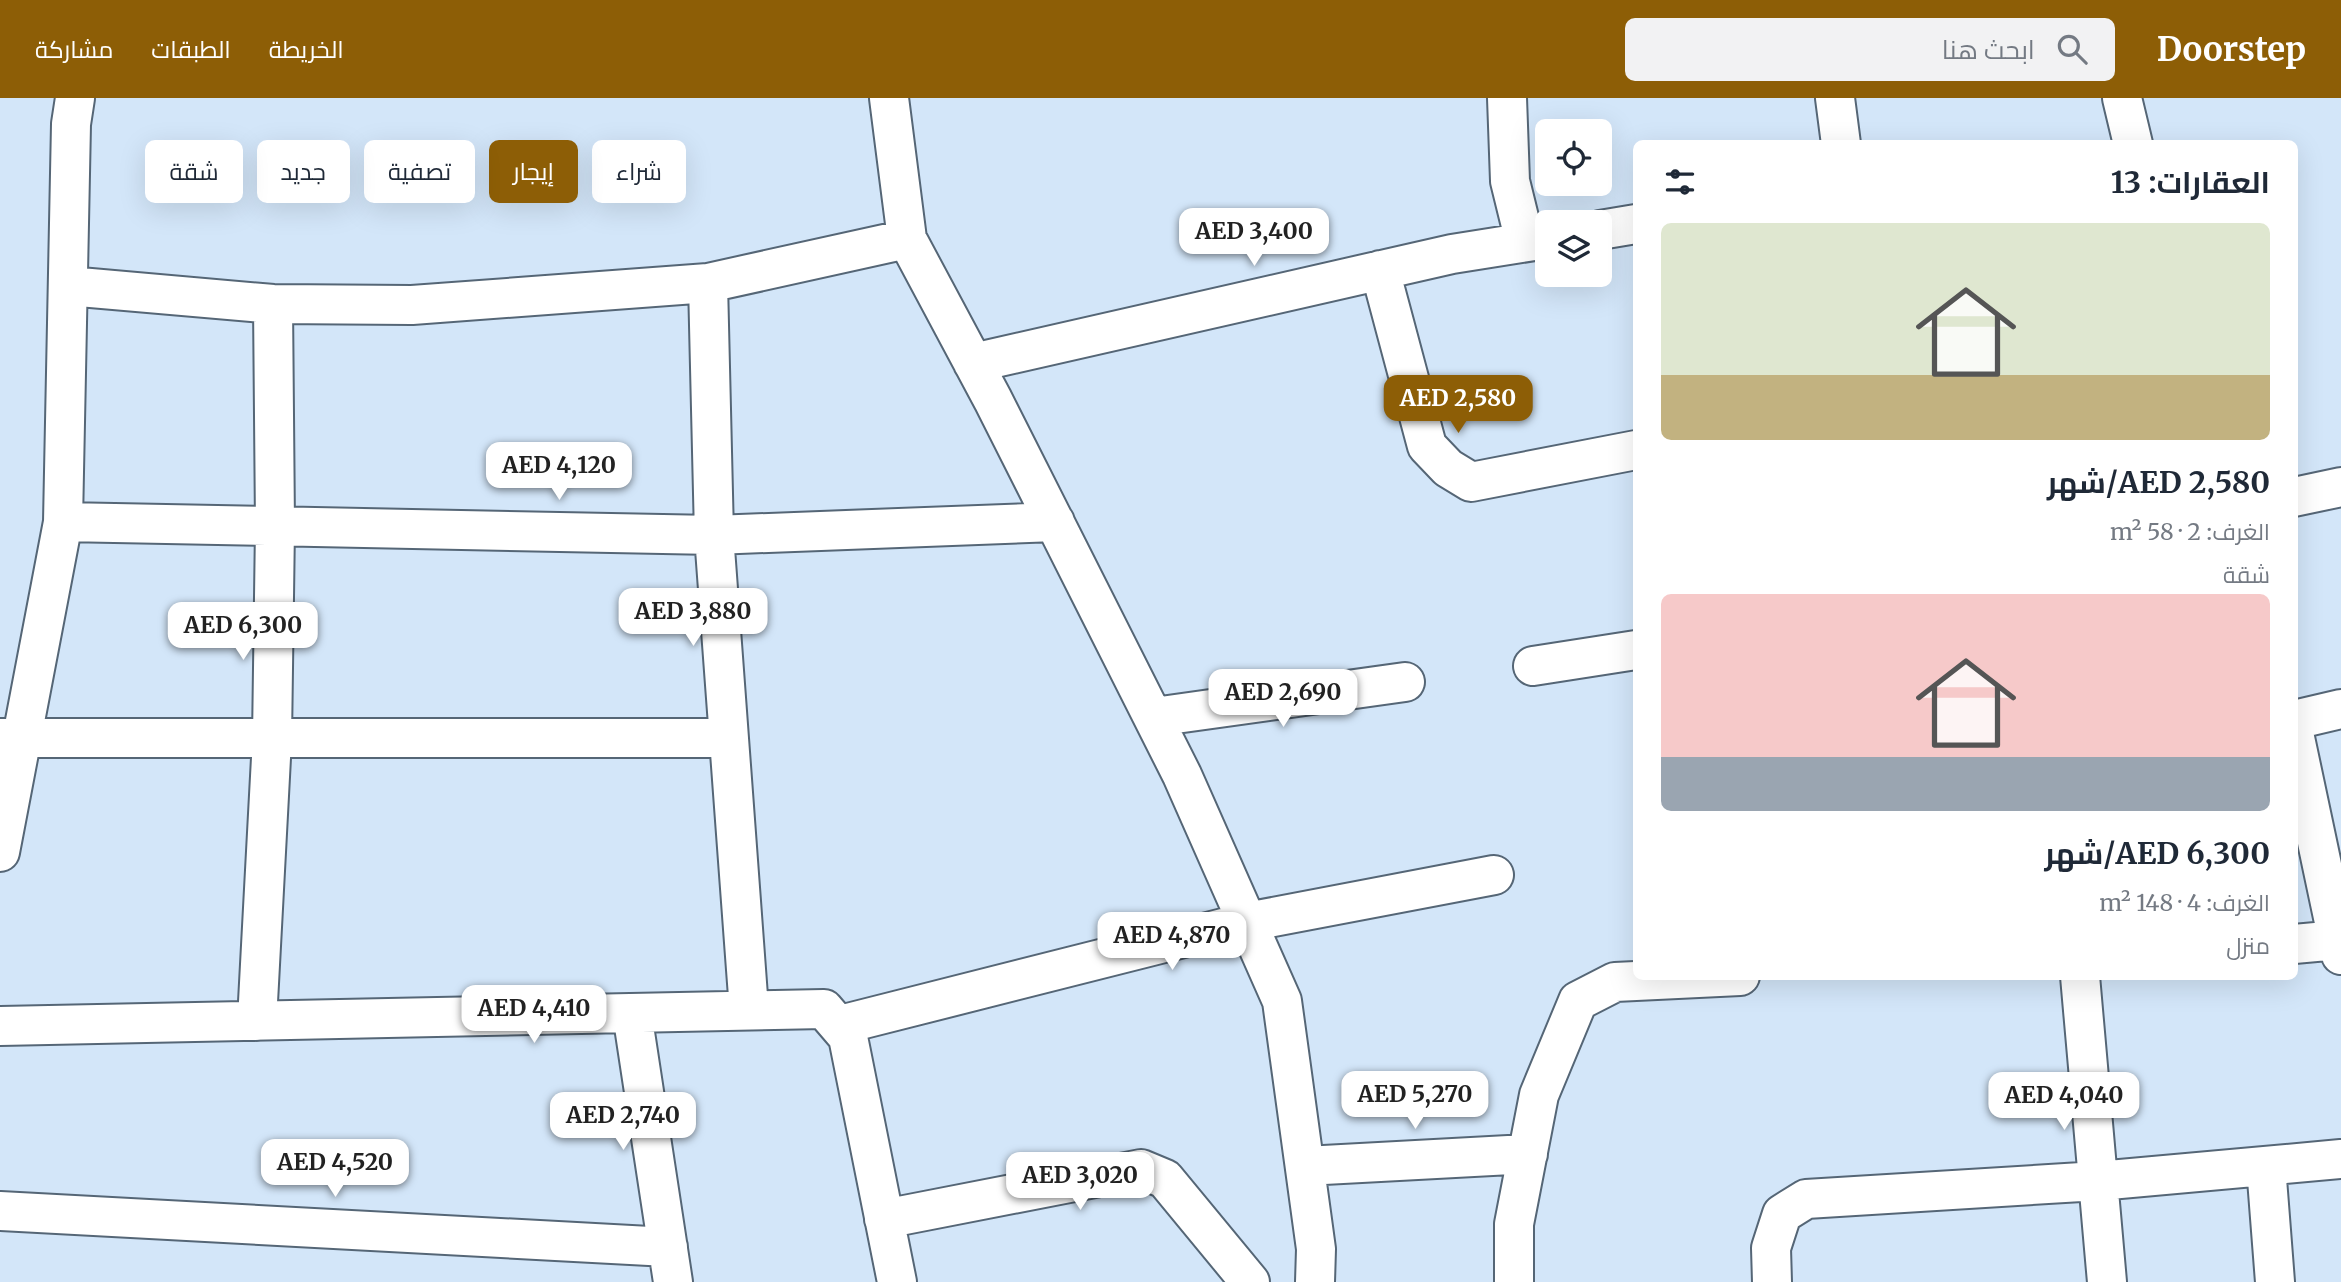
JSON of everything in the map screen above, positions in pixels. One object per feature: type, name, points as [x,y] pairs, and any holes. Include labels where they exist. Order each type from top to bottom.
[{"type":"street","points":[[0,852],[11,738],[63,522],[71,124],[75,98]]},
{"type":"street","points":[[889,98],[907,239],[1055,522],[1182,775],[1282,1001],[1316,1249],[1315,1282]]},
{"type":"street","points":[[1507,98],[1510,181],[1535,238]]},
{"type":"street","points":[[1835,98],[1840,140]]},
{"type":"street","points":[[2122,98],[2132,140]]},
{"type":"street","points":[[1612,228],[1633,224]]},
{"type":"street","points":[[68,286],[273,304],[412,305],[708,283],[907,239]]},
{"type":"street","points":[[973,363],[1452,254],[1535,240]]},
{"type":"street","points":[[1380,270],[1427,446],[1448,468],[1471,482],[1633,451]]},
{"type":"street","points":[[708,283],[714,535],[749,1010]]},
{"type":"street","points":[[257,1021],[272,738],[275,526],[273,304]]},
{"type":"street","points":[[2298,496],[2341,487]]},
{"type":"street","points":[[63,522],[714,535],[1055,522]]},
{"type":"street","points":[[1532,666],[1633,650]]},
{"type":"street","points":[[1153,717],[1405,682]]},
{"type":"street","points":[[2298,719],[2341,709]]},
{"type":"street","points":[[11,738],[729,738]]},
{"type":"street","points":[[2298,751],[2338,928],[2298,943]]},
{"type":"street","points":[[840,1025],[1247,922],[1494,875]]},
{"type":"street","points":[[1514,1282],[1514,1224],[1539,1095],[1578,1001],[1615,982],[1657,980]]},
{"type":"street","points":[[2080,980],[2106,1282]]},
{"type":"street","points":[[0,1026],[824,1009],[848,1037],[897,1282]]},
{"type":"street","points":[[0,1211],[670,1264],[632,1013]]},
{"type":"street","points":[[1305,1167],[1528,1154]]},
{"type":"street","points":[[1772,1282],[1771,1248],[1782,1213],[1806,1199],[2098,1181],[2341,1159]]},
{"type":"street","points":[[2266,1166],[2275,1282]]},
{"type":"street","points":[[884,1219],[1141,1170],[1166,1179],[1250,1282]]}]
